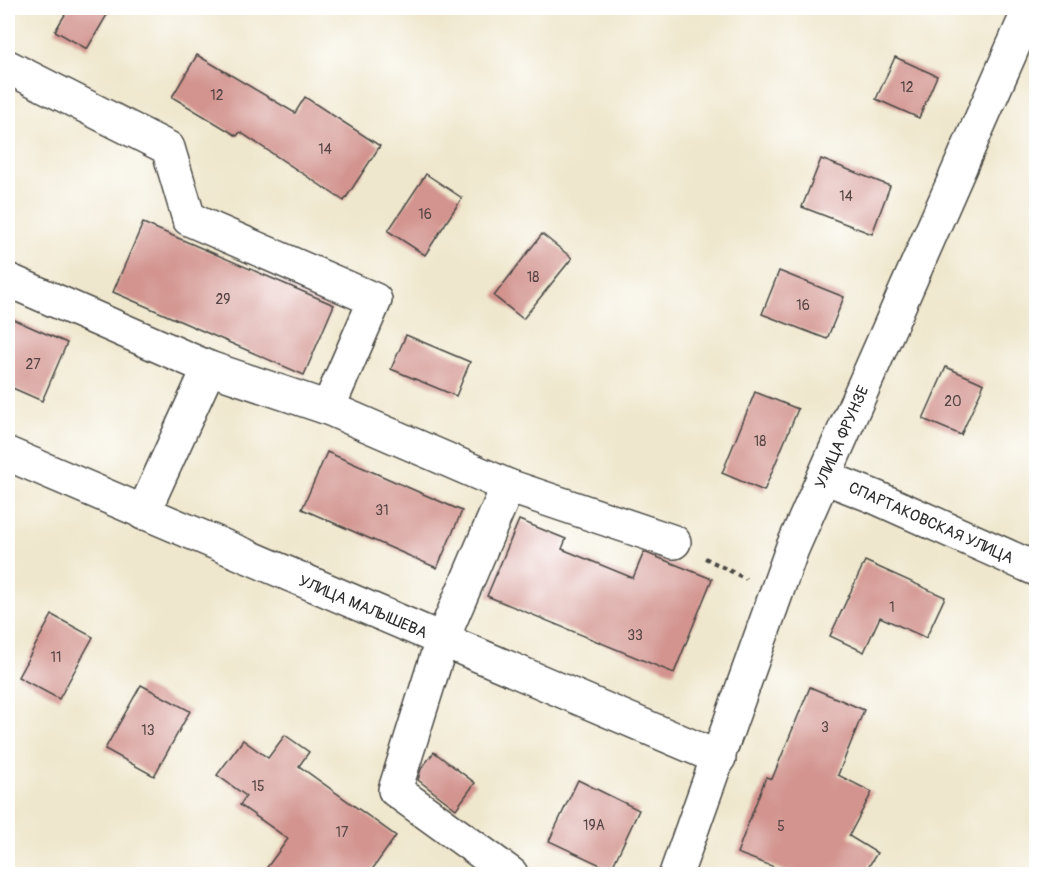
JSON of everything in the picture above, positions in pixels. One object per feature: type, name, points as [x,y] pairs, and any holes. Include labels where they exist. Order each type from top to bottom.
[{"type":"street","name":"УЛИЦА ФРУНЗЕ","points":[[676,874],[792,549],[1030,8]]},
{"type":"street","points":[[8,67],[168,148],[189,219],[375,300],[328,408]]},
{"type":"street","points":[[8,280],[209,368],[328,408],[508,486],[674,542]]},
{"type":"street","points":[[143,513],[209,368]]},
{"type":"street","name":"УЛИЦА МАЛЫШЕВА","points":[[8,454],[719,758]]},
{"type":"street","name":"СПАРТАКОВСКАЯ УЛИЦА","points":[[824,477],[875,497],[1036,569]]},
{"type":"street","points":[[508,486],[442,640],[395,790],[512,874]]},
{"type":"path","points":[[674,542],[776,595]]},
{"type":"building","points":[[69,8],[111,8],[87,49],[55,31]]},
{"type":"building","points":[[197,55],[295,113],[305,97],[380,146],[344,201],[240,132],[237,136],[172,97]]},
{"type":"building","points":[[895,57],[937,76],[919,118],[876,99]]},
{"type":"building","points":[[821,159],[890,186],[872,234],[802,207]]},
{"type":"building","points":[[426,174],[462,198],[425,255],[388,231]]},
{"type":"building","points":[[143,223],[334,305],[304,375],[113,292]]},
{"type":"building","points":[[542,234],[572,258],[523,319],[494,296]]},
{"type":"building","points":[[779,271],[844,297],[827,339],[762,314]]},
{"type":"building","points":[[8,317],[67,343],[42,401],[8,386]]},
{"type":"building","points":[[406,335],[470,362],[456,396],[391,369]]},
{"type":"building","points":[[946,367],[984,384],[961,435],[923,419]]},
{"type":"building","points":[[755,392],[798,409],[764,491],[722,473]]},
{"type":"building","points":[[327,452],[462,511],[437,568],[302,509]]},
{"type":"building","points":[[519,520],[566,539],[562,549],[633,578],[644,552],[712,579],[674,673],[487,596]]},
{"type":"building","points":[[865,561],[945,597],[926,638],[880,617],[864,652],[830,636]]},
{"type":"building","points":[[52,615],[93,637],[59,699],[18,677]]},
{"type":"building","points":[[141,685],[190,711],[154,776],[105,749]]},
{"type":"building","points":[[810,687],[864,710],[838,775],[872,792],[849,836],[877,853],[864,874],[793,874],[737,853],[766,777],[772,779]]},
{"type":"building","points":[[285,735],[309,752],[299,766],[396,836],[369,874],[262,874],[288,839],[240,805],[246,796],[217,775],[243,740],[268,758]]},
{"type":"building","points":[[434,752],[475,783],[456,809],[418,780],[421,769]]},
{"type":"building","points":[[578,780],[639,810],[611,870],[549,841]]}]
